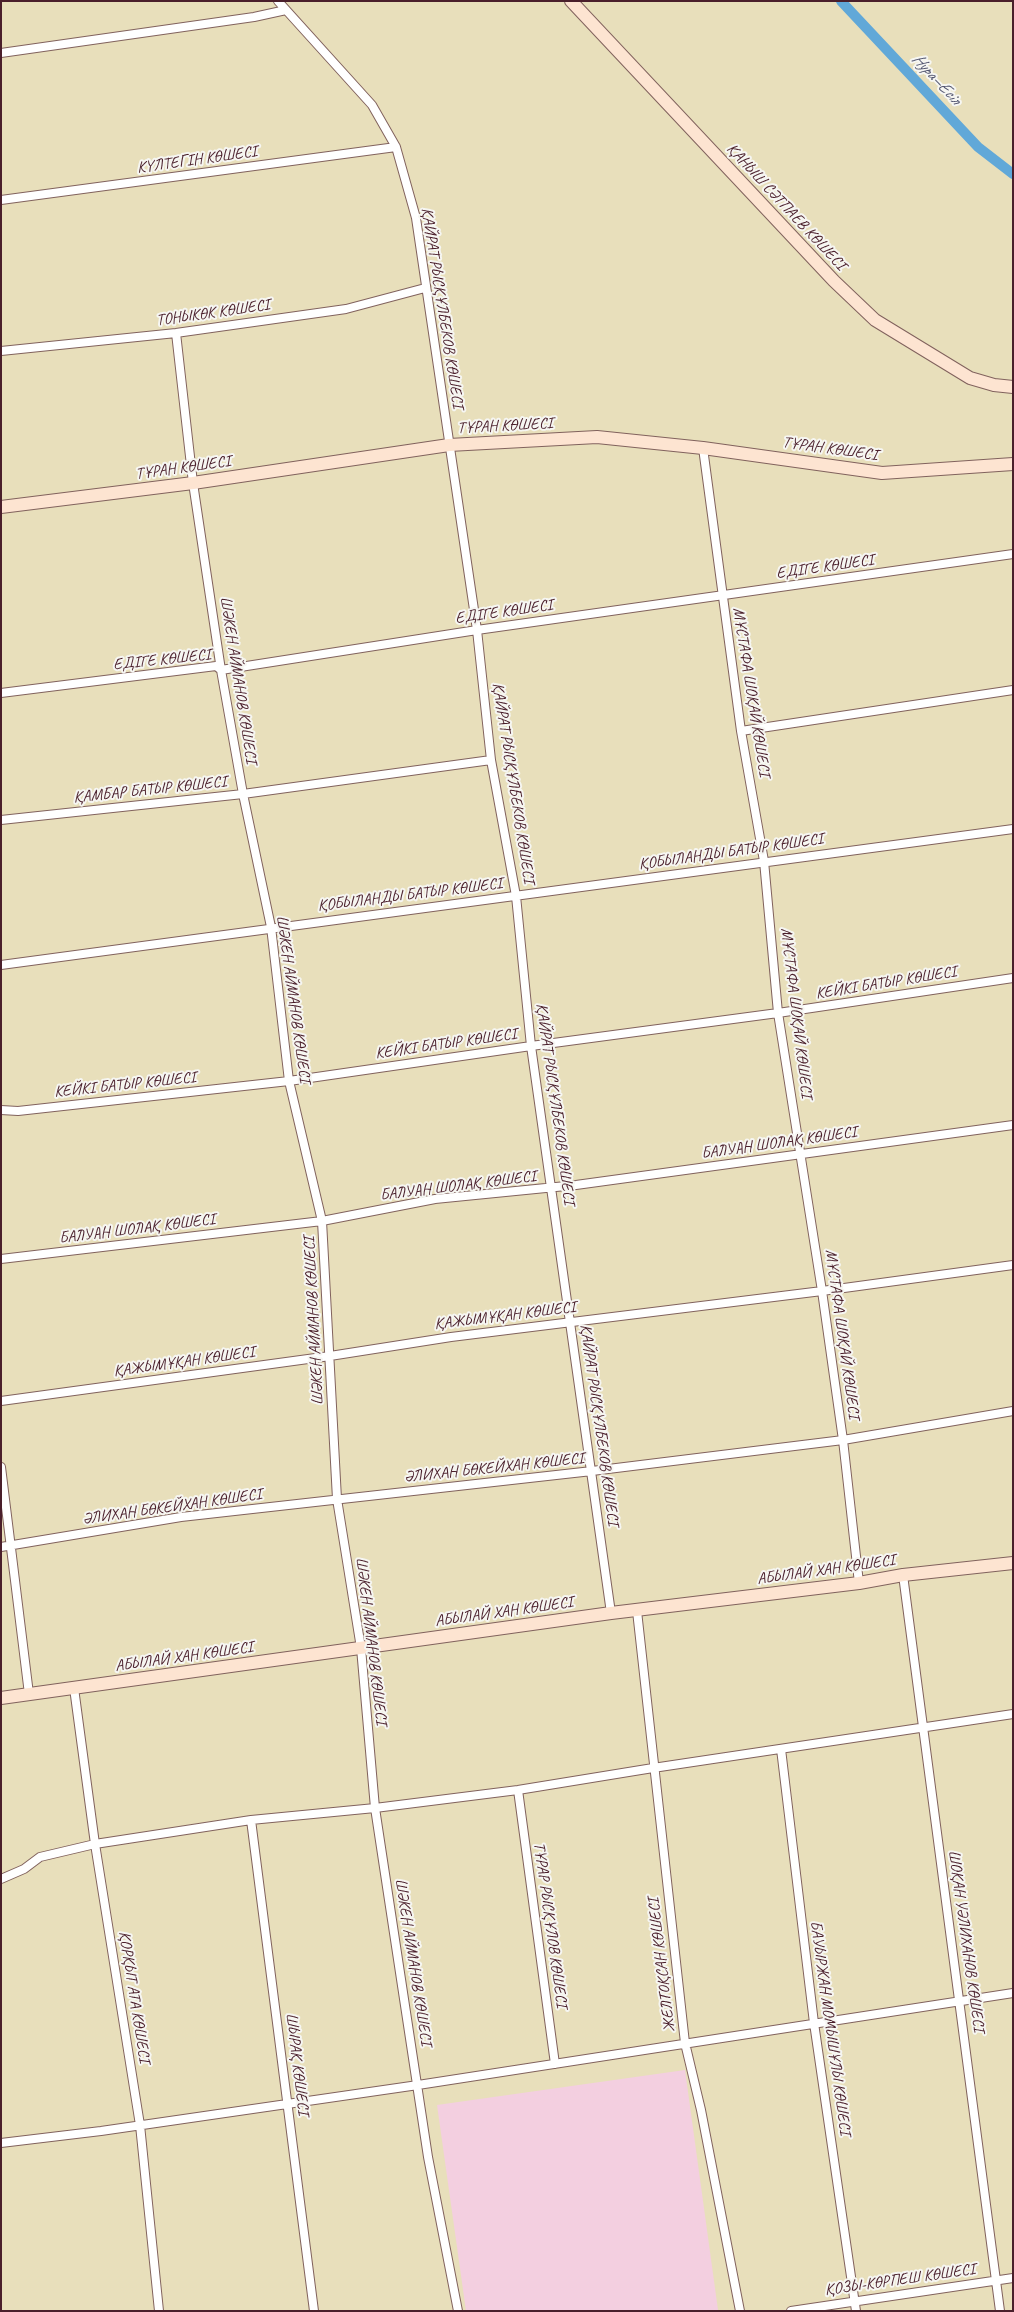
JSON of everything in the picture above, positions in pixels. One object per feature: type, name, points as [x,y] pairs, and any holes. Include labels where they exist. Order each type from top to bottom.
[{"type":"street","name":"ҚАЙРАТ РЫСҚҰЛБЕКОВ КӨШЕСІ","points":[[278,1],[372,105],[396,147],[416,218],[476,630],[491,760],[516,896],[531,1046],[611,1613]]},
{"type":"street","name":"ҚАНЫШ СӘТПАЕВ КӨШЕСІ","points":[[571,1],[834,281],[875,320],[970,378],[994,385],[1013,388]]},
{"type":"street","points":[[1,52],[254,17],[286,10]]},
{"type":"street","name":"КҮЛТЕГІН КӨШЕСІ","points":[[1,200],[396,147]]},
{"type":"street","name":"ТОНЫКӨК КӨШЕСІ","points":[[1,351],[176,333],[346,309],[425,288]]},
{"type":"street","name":"ШӘКЕН АЙМАНОВ КӨШЕСІ","points":[[176,333],[193,483],[221,670],[243,794],[271,927],[289,1081],[322,1221],[337,1499],[361,1648],[375,1808],[428,2157],[458,2311]]},
{"type":"street","name":"ТҰРАН КӨШЕСІ","points":[[1,507],[193,483],[450,445],[597,437],[703,448],[882,473],[1013,464]]},
{"type":"street","name":"МҰСТАФА ШОҚАЙ КӨШЕСІ","points":[[703,448],[741,731],[764,861],[778,1013],[802,1153],[822,1291],[843,1440],[859,1583]]},
{"type":"street","name":"ЕДІГЕ КӨШЕСІ","points":[[1,692],[216,666],[221,670],[476,630],[722,597],[1013,554]]},
{"type":"street","points":[[741,731],[1013,690]]},
{"type":"street","name":"ҚАМБАР БАТЫР КӨШЕСІ","points":[[1,820],[243,794],[491,760]]},
{"type":"street","name":"ҚОБЫЛАНДЫ БАТЫР КӨШЕСІ","points":[[1,964],[271,927],[516,896],[764,861],[1013,829]]},
{"type":"street","name":"КЕЙКІ БАТЫР КӨШЕСІ","points":[[1,1110],[18,1111],[289,1081],[531,1046],[778,1013],[1013,978]]},
{"type":"street","name":"БАЛУАН ШОЛАҚ КӨШЕСІ","points":[[1,1259],[322,1221],[435,1199],[552,1188],[1013,1125]]},
{"type":"street","name":"ҚАЖЫМҰҚАН КӨШЕСІ","points":[[1,1401],[330,1356],[451,1337],[1013,1266]]},
{"type":"street","name":"ӘЛИХАН БӨКЕЙХАН КӨШЕСІ","points":[[1,1547],[181,1517],[592,1471],[843,1440],[1013,1411]]},
{"type":"street","points":[[1,1467],[12,1546],[29,1694]]},
{"type":"street","name":"АБЫЛАЙ ХАН КӨШЕСІ","points":[[1,1698],[611,1613],[859,1583],[903,1575],[1013,1563]]},
{"type":"street","name":"ШОҚАН УӘЛИХАНОВ КӨШЕСІ","points":[[903,1575],[1000,2311]]},
{"type":"street","name":"ЖЕЛТОҚСАН КӨШЕСІ","points":[[637,1611],[653,1768],[685,2043],[701,2110],[740,2311]]},
{"type":"street","name":"ҚОРҚЫТ АТА КӨШЕСІ","points":[[74,1688],[95,1844],[140,2125],[159,2311]]},
{"type":"street","points":[[1,1879],[24,1869],[40,1856],[95,1844],[251,1820],[375,1808],[518,1790],[653,1768],[1013,1714]]},
{"type":"street","name":"БАУЫРЖАН МОМЫШҰЛЫ КӨШЕСІ","points":[[781,1749],[814,2023],[856,2311]]},
{"type":"street","name":"ТҰРАР РЫСҚҰЛОВ КӨШЕСІ","points":[[518,1790],[555,2064]]},
{"type":"street","name":"ШЫРАҚ КӨШЕСІ","points":[[251,1820],[314,2311]]},
{"type":"street","points":[[1,2143],[140,2125],[418,2085],[960,1999],[1013,1993]]},
{"type":"street","name":"ҚОЗЫ-КӨРПЕШ КӨШЕСІ","points":[[791,2311],[854,2300],[1013,2278]]},
{"type":"shaded area","points":[[685,2070],[718,2310],[466,2311],[437,2105]]},
{"type":"waterway","name":"Нура—Есіл","points":[[841,1],[978,147],[1013,174]]}]
